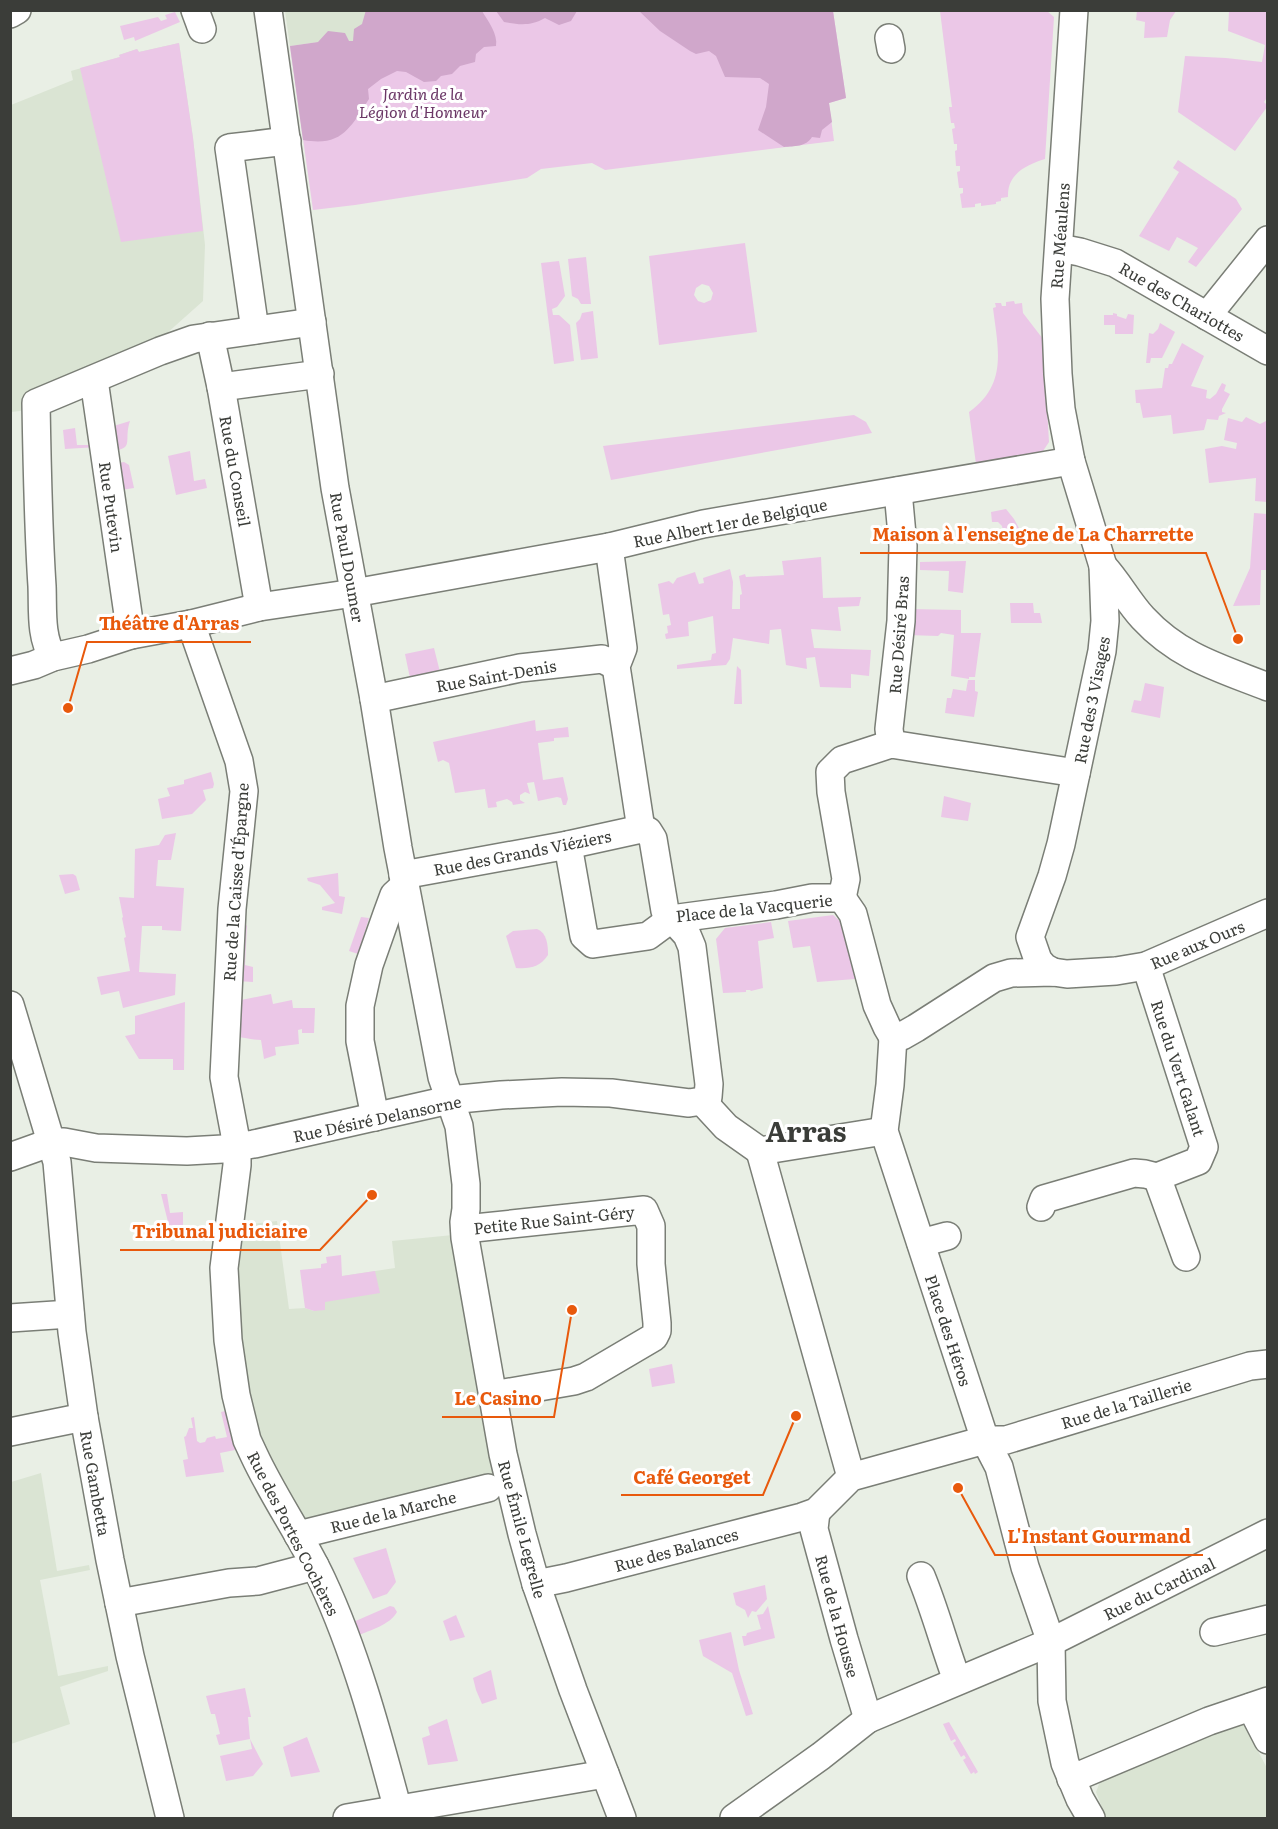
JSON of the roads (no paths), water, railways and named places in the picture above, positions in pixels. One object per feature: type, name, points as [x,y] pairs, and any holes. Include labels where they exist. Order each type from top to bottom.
[{"type":"street","points":[[10,14],[17,10]]},
{"type":"street","name":"Rue Paul Doumer","points":[[268,10],[335,488],[374,699],[404,880],[442,1077],[459,1126],[466,1184],[465,1229]]},
{"type":"street","name":"Rue Méaulens","points":[[1071,461],[1061,409],[1055,299],[1074,10]]},
{"type":"street","points":[[255,330],[229,148],[286,141]]},
{"type":"street","points":[[1207,316],[1268,240]]},
{"type":"street","name":"Rue des Chariottes","points":[[1059,248],[1115,263],[1268,351]]},
{"type":"street","points":[[53,657],[47,648],[44,627],[38,518],[36,402],[194,339],[312,322]]},
{"type":"street","name":"Rue du Conseil","points":[[210,336],[221,387],[258,607]]},
{"type":"street","points":[[221,387],[320,374]]},
{"type":"street","name":"Rue Putevin","points":[[94,380],[131,635]]},
{"type":"street","name":"Rue Albert 1er de Belgique","points":[[10,671],[131,635],[190,624],[258,607],[354,593],[609,547],[703,524],[1071,461]]},
{"type":"street","name":"Rue des 3 Visages","points":[[1053,972],[1038,960],[1030,937],[1052,876],[1102,651],[1105,621],[1103,566],[1071,461]]},
{"type":"street","name":"Rue Désiré Bras","points":[[891,744],[890,729],[901,610],[903,546],[898,490]]},
{"type":"street","points":[[609,547],[623,648],[616,666],[641,829]]},
{"type":"street","points":[[1103,566],[1141,616],[1181,651],[1268,687]]},
{"type":"street","points":[[1105,621],[1115,612],[1127,611],[1141,616]]},
{"type":"street","name":"Rue de la Caisse d'Épargne","points":[[190,624],[236,752],[244,791],[232,909],[224,1077],[237,1146],[232,1213]]},
{"type":"street","name":"Rue Saint-Denis","points":[[374,699],[520,668],[602,659],[616,666]]},
{"type":"street","points":[[891,744],[1076,773]]},
{"type":"street","name":"Place de la Vacquerie","points":[[641,829],[648,831],[653,839],[665,911],[671,919],[812,898],[842,898],[846,879],[831,792],[830,772],[842,760],[891,744]]},
{"type":"street","name":"Rue des Grands Viéziers","points":[[404,880],[641,829]]},
{"type":"street","points":[[568,845],[584,936],[593,944],[648,936],[671,919],[687,935],[692,947],[709,1084],[708,1097],[702,1101],[726,1127],[760,1151],[851,1477]]},
{"type":"street","points":[[375,1117],[360,1041],[359,1019],[362,992],[369,965],[394,895],[404,880]]},
{"type":"street","points":[[842,898],[853,914],[877,1005],[893,1036]]},
{"type":"street","name":"Rue aux Ours","points":[[893,1036],[902,1036],[909,1032],[994,978],[1011,973],[1066,974],[1116,971],[1146,966],[1266,919]]},
{"type":"street","name":"Rue du Vert Galant","points":[[1146,966],[1204,1147],[1198,1161],[1157,1177]]},
{"type":"street","name":"Rue Gambetta","points":[[10,1005],[59,1170],[70,1314],[84,1418],[130,1656],[170,1818]]},
{"type":"street","name":"Place des Héros","points":[[893,1036],[884,1131],[934,1240],[985,1440],[999,1467],[1025,1567],[1051,1642],[1052,1701],[1065,1763],[1086,1817]]},
{"type":"street","name":"Rue Désiré Delansorne","points":[[52,1142],[96,1148],[187,1151],[237,1146],[449,1100],[501,1095],[562,1092],[611,1093],[689,1103],[702,1101]]},
{"type":"street","points":[[760,1151],[884,1131]]},
{"type":"street","points":[[10,1157],[52,1142]]},
{"type":"street","points":[[1041,1207],[1044,1199],[1134,1173],[1157,1177],[1186,1257]]},
{"type":"street","name":"Petite Rue Saint-Géry","points":[[465,1229],[644,1210],[651,1226],[651,1263],[657,1323],[654,1337],[586,1377],[493,1395]]},
{"type":"street","name":"Rue des Portes Cochères","points":[[232,1213],[224,1268],[228,1340],[236,1395],[247,1440],[315,1566],[341,1624],[358,1672],[398,1810]]},
{"type":"street","name":"Rue Émile Legrelle","points":[[465,1229],[509,1483],[536,1584],[601,1737],[605,1774],[622,1818]]},
{"type":"street","points":[[10,1318],[70,1314]]},
{"type":"street","name":"Rue de la Taillerie","points":[[985,1440],[1006,1440],[1250,1366],[1268,1364]]},
{"type":"street","points":[[10,1432],[84,1418]]},
{"type":"street","points":[[816,1512],[851,1477],[985,1440]]},
{"type":"street","name":"Rue de la Marche","points":[[298,1536],[488,1488]]},
{"type":"street","name":"Rue des Balances","points":[[536,1584],[816,1512]]},
{"type":"street","name":"Rue de la Housse","points":[[816,1512],[814,1528],[868,1719]]},
{"type":"street","name":"Rue du Cardinal","points":[[734,1818],[821,1756],[868,1719],[1051,1642],[1268,1533]]},
{"type":"street","points":[[119,1603],[229,1583],[258,1581],[315,1566]]},
{"type":"street","points":[[921,1576],[957,1680]]},
{"type":"street","points":[[1214,1632],[1268,1619]]},
{"type":"street","points":[[1071,1779],[1209,1720],[1259,1704],[1268,1740]]},
{"type":"street","points":[[347,1818],[605,1774]]},
{"type":"place","name":"Maison à l'enseigne de La Charrette","points":[[1238,639]]},
{"type":"place","name":"Théâtre d'Arras","points":[[68,708]]},
{"type":"place","name":"Tribunal judiciaire","points":[[372,1195]]},
{"type":"place","name":"Le Casino","points":[[572,1310]]},
{"type":"place","name":"Café Georget","points":[[796,1416]]},
{"type":"place","name":"L'Instant Gourmand","points":[[958,1488]]},
{"type":"district","name":"Arras","points":[[806,1130]]},
{"type":"park label","name":"Jardin de la Légion d'Honneur","points":[[423,102]]}]
